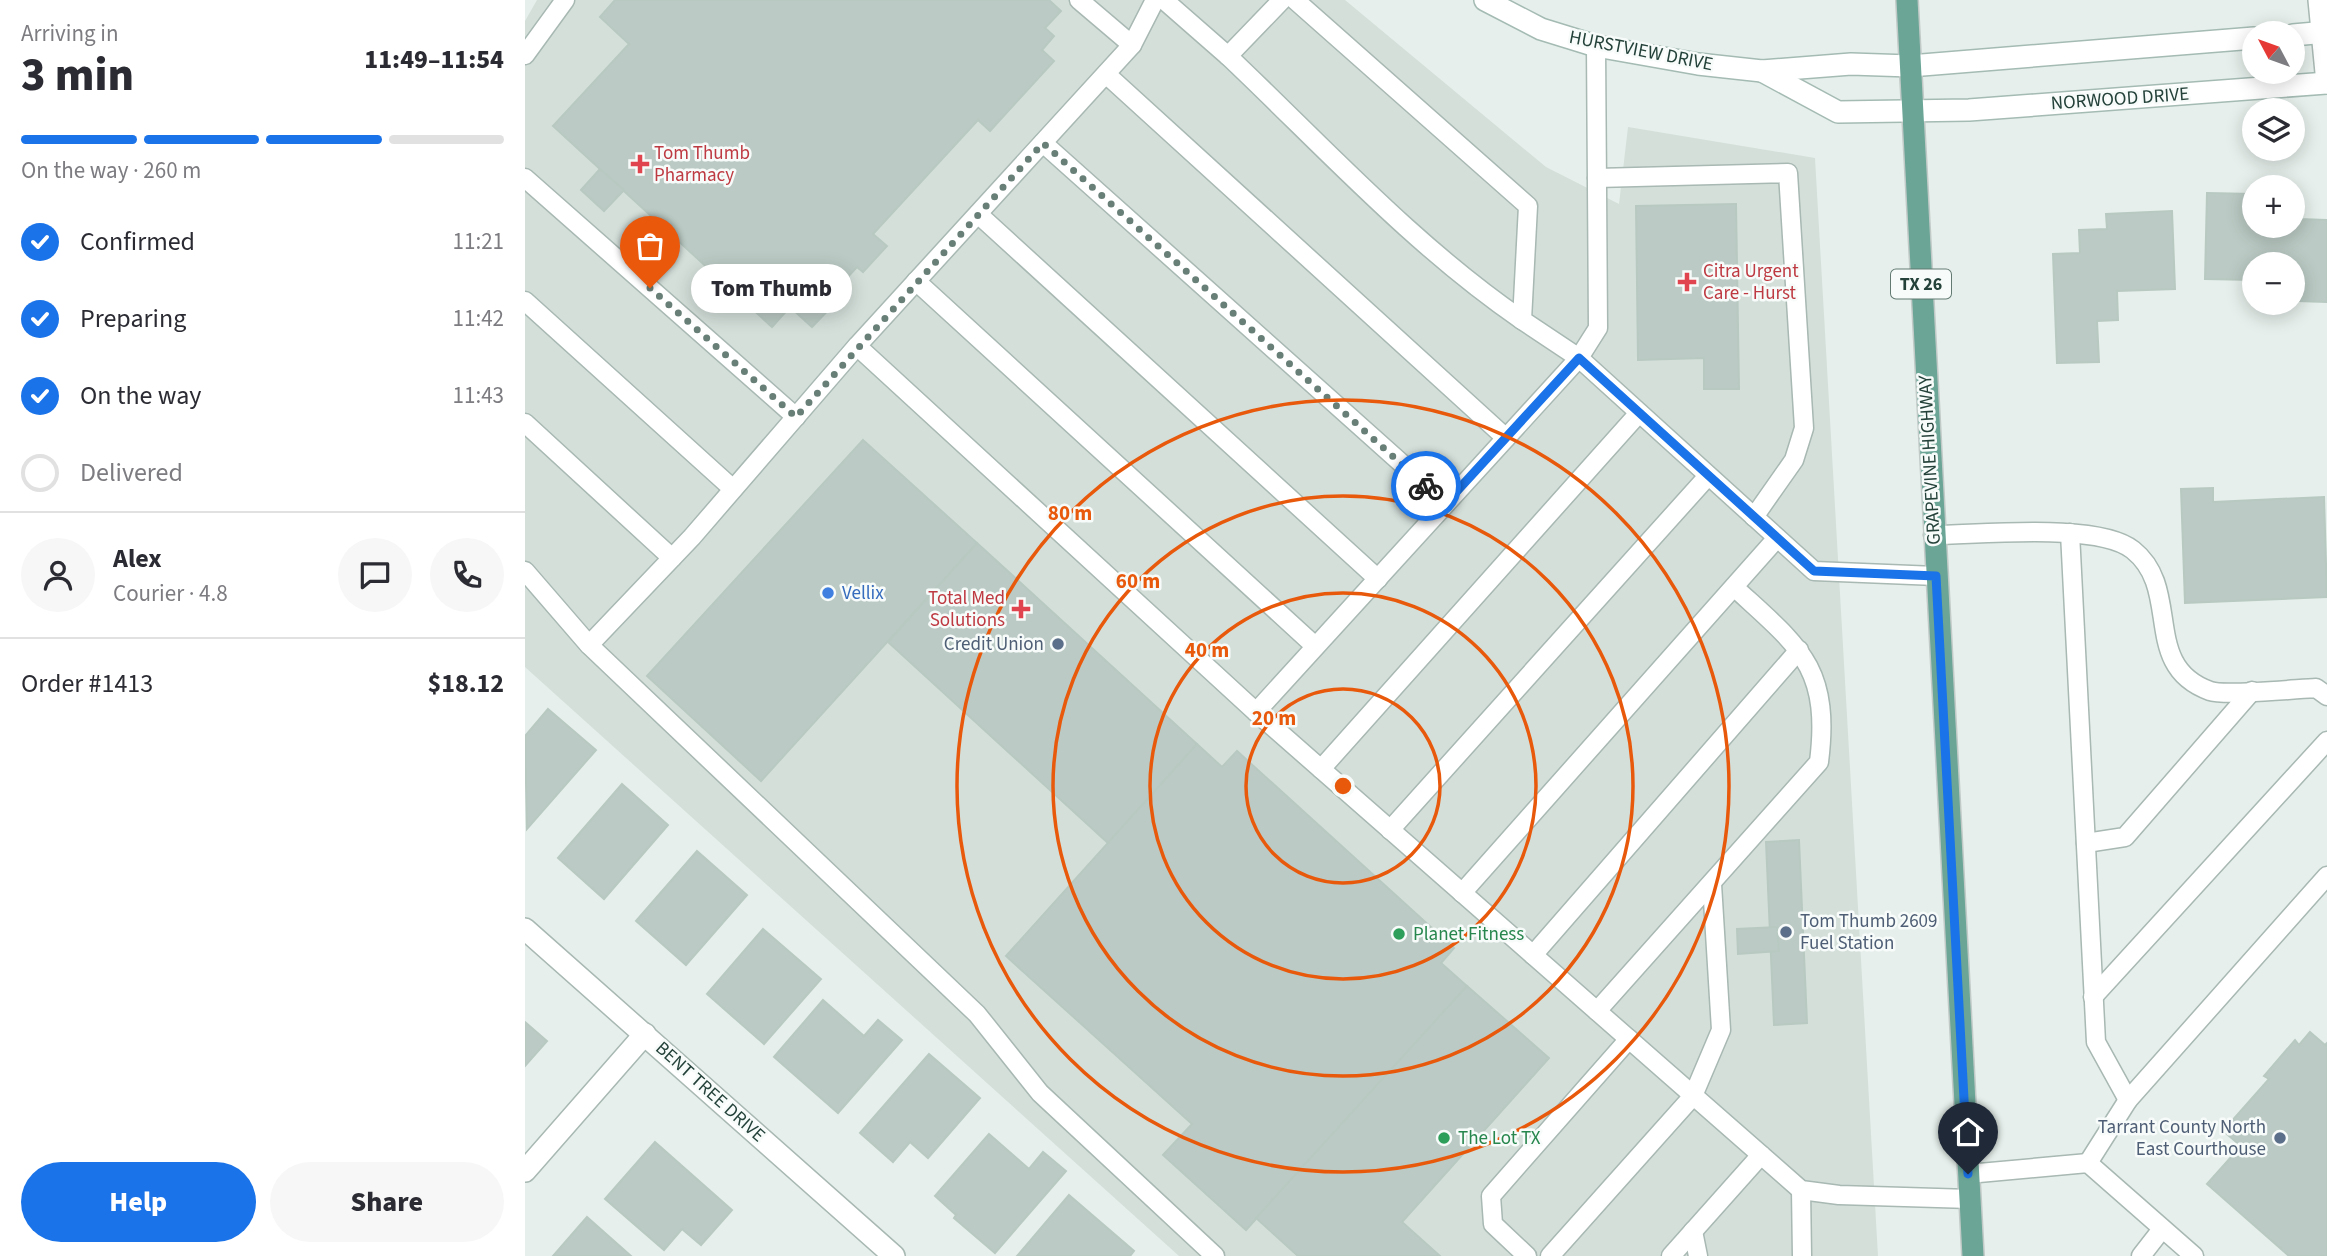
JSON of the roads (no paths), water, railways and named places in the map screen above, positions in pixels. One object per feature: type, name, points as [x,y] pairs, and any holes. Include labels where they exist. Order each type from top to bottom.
[{"type":"main road","name":"HURSTVIEW DRIVE","points":[[1485,0],[1541,29],[1596,46],[1698,64],[1762,71],[1851,64],[1910,66]]},
{"type":"main road","name":"GRAPEVINE HIGHWAY","points":[[1907,0],[1933,535],[1973,1256]]},
{"type":"main road","points":[[2319,0],[2325,33],[2327,83]]},
{"type":"main road","points":[[2305,34],[2325,33]]},
{"type":"main road","points":[[1910,66],[2242,39]]},
{"type":"main road","name":"HURSTVIEW DRIVE","points":[[1762,71],[1838,112],[1913,113]]},
{"type":"main road","name":"NORWOOD DRIVE","points":[[1913,113],[2327,83]]},
{"type":"main road","name":"BENT TREE DRIVE","points":[[525,929],[894,1256]]},
{"type":"main road","points":[[525,1171],[645,1034]]},
{"type":"lane","points":[[525,55],[565,0]]},
{"type":"lane","points":[[1079,0],[1132,46]]},
{"type":"lane","points":[[589,645],[672,558],[857,346],[1132,46],[1155,0]]},
{"type":"lane","points":[[1164,0],[1228,55],[1429,247],[1479,291],[1579,358],[1814,571],[1936,576]]},
{"type":"lane","points":[[1228,55],[1282,0]]},
{"type":"lane","points":[[1295,0],[1528,206],[1522,320]]},
{"type":"lane","points":[[1256,712],[1579,358],[1598,328],[1596,46]]},
{"type":"lane","points":[[1105,75],[1506,438]]},
{"type":"lane","points":[[1043,143],[1446,503]]},
{"type":"lane","points":[[1597,178],[1788,173],[1804,428],[1794,460],[1754,517]]},
{"type":"lane","points":[[525,178],[796,417]]},
{"type":"lane","points":[[978,214],[1378,579]]},
{"type":"lane","points":[[916,281],[1315,646]]},
{"type":"lane","points":[[525,301],[733,489]]},
{"type":"lane","points":[[857,346],[1256,712],[1801,1190],[1839,1195],[1970,1199]]},
{"type":"lane","points":[[1321,769],[1640,413]]},
{"type":"lane","points":[[525,423],[672,558]]},
{"type":"lane","points":[[1390,830],[1708,476]]},
{"type":"lane","points":[[2070,533],[2096,1042],[2128,1100]]},
{"type":"lane","points":[[1933,535],[2091,533],[2132,549],[2155,576],[2168,653],[2185,678],[2212,692],[2316,688],[2327,696]]},
{"type":"lane","points":[[1462,893],[1777,538]]},
{"type":"lane","points":[[525,571],[589,645],[977,1014],[1039,1093],[1215,1256]]},
{"type":"lane","points":[[1597,1011],[1819,762],[1822,740],[1815,676],[1799,650],[1734,587]]},
{"type":"lane","points":[[1533,955],[1799,650]]},
{"type":"lane","points":[[2086,843],[2125,837],[2252,691]]},
{"type":"lane","points":[[2094,997],[2327,741]]},
{"type":"lane","points":[[2088,1163],[2128,1100],[2327,876]]},
{"type":"lane","points":[[1551,1256],[1693,1096],[1721,1030],[1712,884]]},
{"type":"lane","points":[[1527,1256],[1493,1224],[1491,1196],[1629,1039]]},
{"type":"lane","points":[[1671,1256],[1761,1155]]},
{"type":"lane","points":[[1968,1174],[2088,1163],[2194,1256]]},
{"type":"lane","points":[[1801,1190],[1803,1256]]},
{"type":"lane","points":[[2141,1256],[2162,1228]]},
{"type":"lane","points":[[1693,1231],[1698,1256]]},
{"type":"place","name":"Tom Thumb Pharmacy","points":[[640,164]]},
{"type":"place","name":"Citra Urgent Care - Hurst","points":[[1687,282]]},
{"type":"place","name":"Tom Thumb","points":[[650,288]]},
{"type":"place","name":"Vellix","points":[[828,593]]},
{"type":"place","name":"Total Med Solutions","points":[[1021,609]]},
{"type":"place","name":"Credit Union","points":[[1058,644]]},
{"type":"place","name":"Tom Thumb 2609 Fuel Station","points":[[1786,932]]},
{"type":"place","name":"Planet Fitness","points":[[1399,934]]},
{"type":"place","name":"The Lot TX","points":[[1444,1138]]},
{"type":"place","name":"Tarrant County North East Courthouse","points":[[2280,1138]]}]
